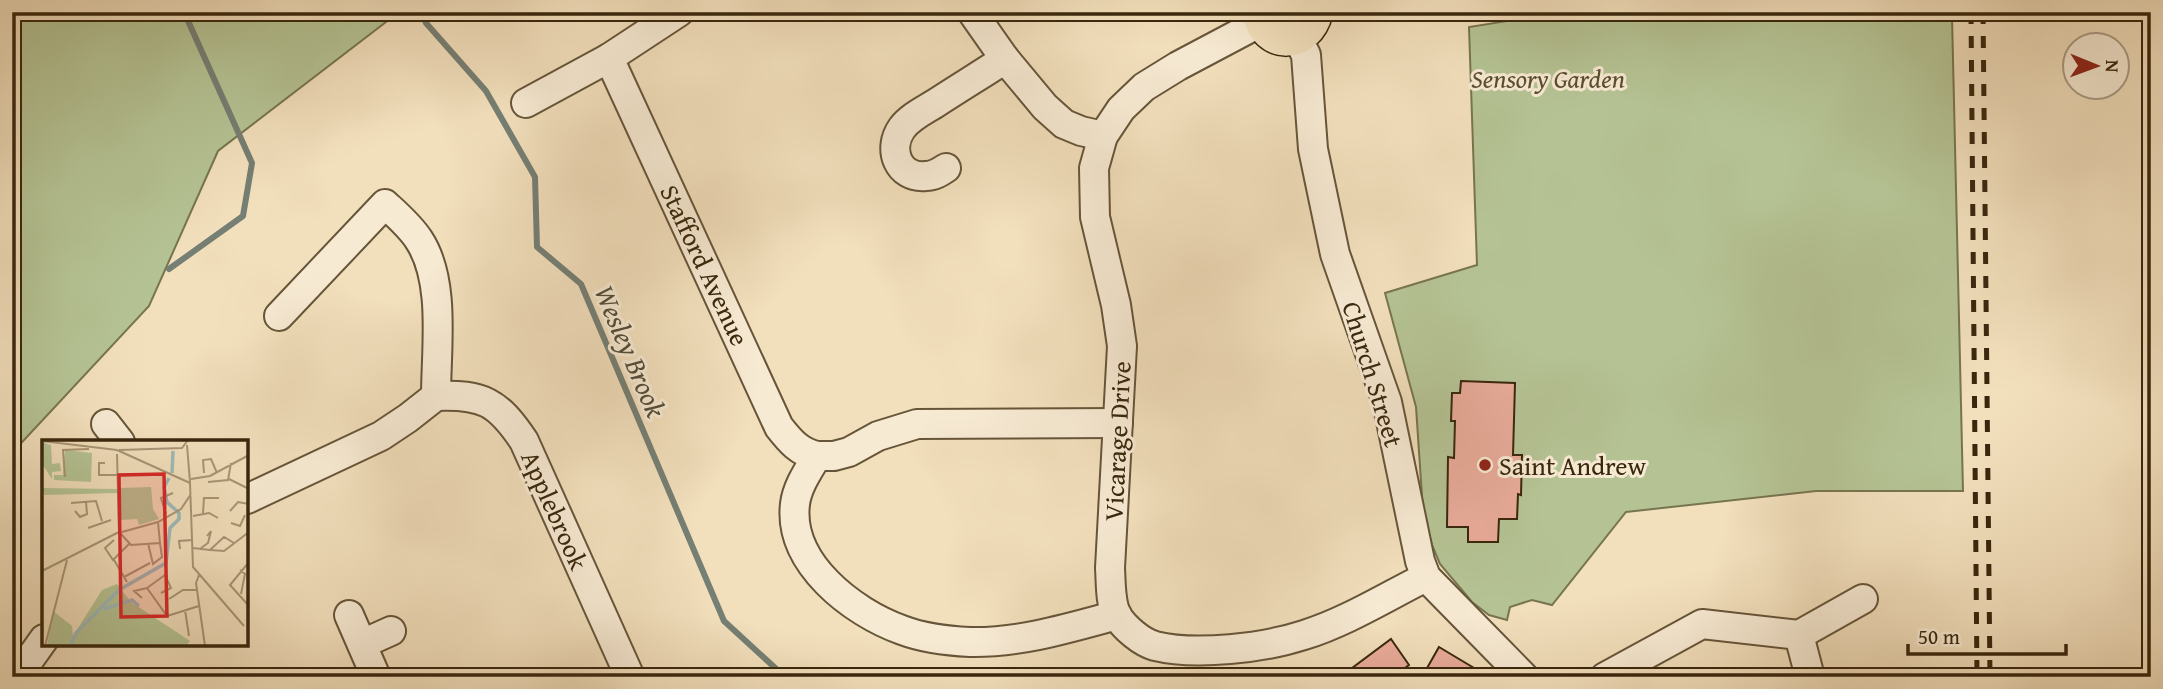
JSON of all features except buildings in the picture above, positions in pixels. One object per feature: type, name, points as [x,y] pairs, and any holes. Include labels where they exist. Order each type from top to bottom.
[{"type":"street","points":[[526,103],[609,58],[679,12]]},
{"type":"street","points":[[972,12],[1004,59],[1045,107],[1064,124],[1103,136]]},
{"type":"street","name":"Vicarage Drive","points":[[1117,615],[1111,594],[1110,568],[1122,346],[1116,305],[1095,217],[1094,168],[1103,136],[1121,108],[1144,87],[1178,66],[1293,18]]},
{"type":"street","name":"Church Street","points":[[1293,18],[1306,55],[1312,149],[1335,254],[1387,402],[1420,561],[1426,577],[1524,677]]},
{"type":"street","name":"Stafford Avenue","points":[[609,58],[779,427],[804,453],[817,456]]},
{"type":"street","points":[[946,168],[927,176],[917,176],[903,170],[898,164],[895,149],[901,129],[916,116],[1004,59]]},
{"type":"street","points":[[248,499],[381,436],[436,396],[437,296],[430,262],[419,241],[385,204],[279,316]]},
{"type":"street","name":"Applebrook","points":[[436,396],[460,395],[488,402],[509,418],[524,441],[630,677]]},
{"type":"street","points":[[1118,423],[917,424],[877,436],[849,452],[834,456],[817,456],[799,487],[795,504],[795,526],[801,544],[807,557],[830,584],[878,620],[904,631],[933,638],[970,642],[1043,634],[1117,615],[1131,632],[1153,645],[1210,650],[1241,648],[1304,635],[1426,577]]},
{"type":"street","points":[[1605,677],[1702,624],[1799,635],[1863,599]]},
{"type":"street","points":[[349,615],[376,677]]},
{"type":"street","points":[[362,644],[391,631]]},
{"type":"street","points":[[1799,635],[1810,677]]},
{"type":"street","points":[[17,677],[42,642]]},
{"type":"green space","points":[[12,12],[399,12],[218,151],[149,306],[12,453]]},
{"type":"green space","name":"Sensory Garden","points":[[1520,12],[1864,12],[1952,16],[1963,491],[1816,491],[1626,512],[1552,605],[1532,600],[1510,607],[1507,620],[1489,615],[1472,602],[1440,564],[1432,545],[1423,511],[1416,407],[1385,293],[1477,265],[1469,27],[1520,19]]},
{"type":"waterway","points":[[169,269],[243,216],[252,163],[184,12]]},
{"type":"waterway","name":"Wesley Brook","points":[[421,12],[426,23],[486,91],[535,177],[537,247],[581,284],[724,621],[785,677]]},
{"type":"railway","points":[[1971,12],[1977,677]]},
{"type":"railway","points":[[1983,12],[1990,677]]},
{"type":"place","name":"Saint Andrew","points":[[1485,465]]}]
